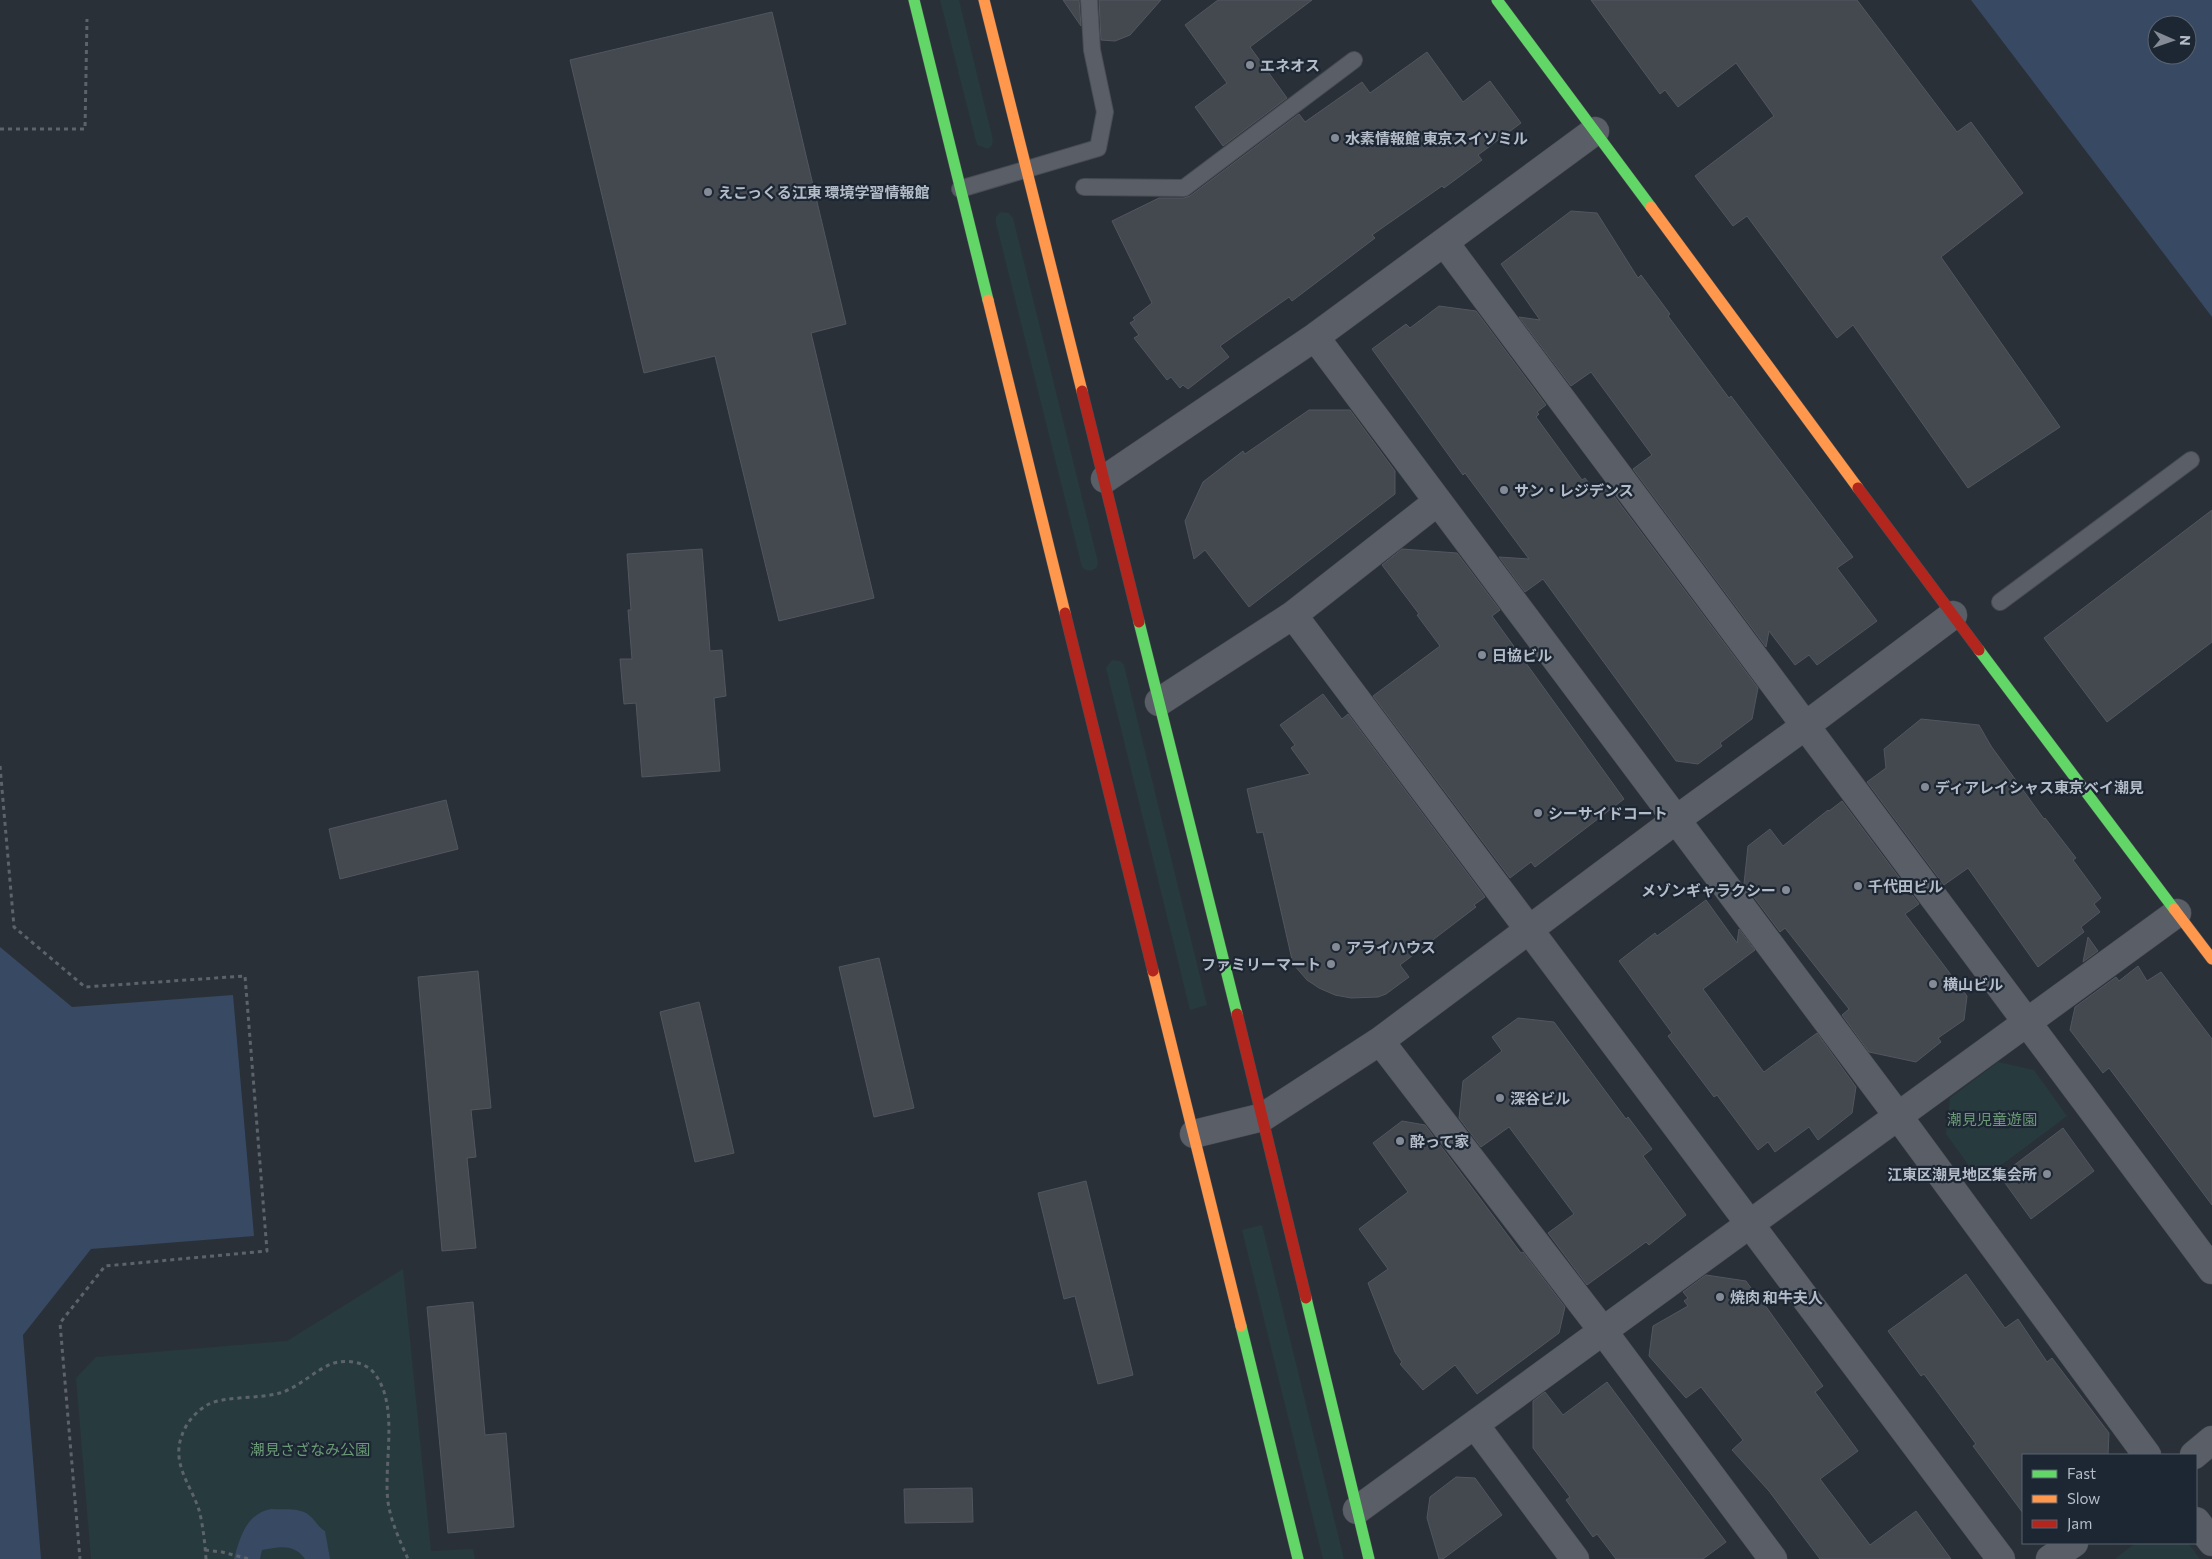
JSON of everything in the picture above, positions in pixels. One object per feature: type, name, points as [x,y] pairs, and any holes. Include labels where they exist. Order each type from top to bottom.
[{"type":"street","points":[[914,0],[1298,1559]]},
{"type":"street","points":[[984,0],[1263,1117],[1369,1559]]},
{"type":"street","points":[[1497,0],[1953,615],[2212,959]]},
{"type":"street","points":[[1105,479],[1315,337],[1595,131]]},
{"type":"street","points":[[1444,242],[2212,1270]]},
{"type":"street","points":[[1315,337],[1677,818],[2146,1454]]},
{"type":"street","points":[[1159,702],[1293,615],[1438,502]]},
{"type":"street","points":[[1293,615],[1528,930],[1751,1223],[2001,1559]]},
{"type":"street","points":[[1194,1134],[1263,1117],[1380,1041],[1677,818],[1805,726],[1953,615]]},
{"type":"street","points":[[1357,1510],[2177,913]]},
{"type":"street","points":[[1380,1041],[1603,1331],[1773,1559]]},
{"type":"street","points":[[1474,1425],[1575,1559]]},
{"type":"street","points":[[2195,1454],[2212,1440]]},
{"type":"street","points":[[2197,1522],[2212,1542]]},
{"type":"street","points":[[2050,1559],[2072,1544]]},
{"type":"lane","points":[[960,189],[1098,148],[1105,112],[1092,50],[1089,0]]},
{"type":"lane","points":[[1084,187],[1184,188],[1354,60]]},
{"type":"lane","points":[[2000,602],[2191,460]]},
{"type":"path","points":[[0,129],[85,129],[87,19]]},
{"type":"path","points":[[0,766],[14,927],[85,987],[245,976],[267,1251],[105,1266],[60,1323],[80,1559]]},
{"type":"path","points":[[206,1559],[199,1510],[180,1467],[179,1451],[182,1436],[188,1424],[197,1413],[209,1404],[221,1401],[259,1398],[281,1393],[297,1386],[327,1366],[338,1362],[350,1361],[362,1364],[373,1371],[384,1393],[388,1414],[386,1475],[388,1504],[395,1530],[408,1559]]},
{"type":"path","points":[[205,1550],[249,1559]]},
{"type":"green space","points":[[940,0],[959,0],[993,140],[992,145],[988,149],[977,145]]},
{"type":"green space","points":[[1000,212],[1009,213],[1013,218],[1098,562],[1097,567],[1091,571],[1082,567],[996,223],[996,217]]},
{"type":"green space","points":[[1112,660],[1120,661],[1124,665],[1207,1005],[1190,1010],[1106,668]]},
{"type":"green space","name":"潮見児童遊園","points":[[1998,1062],[2034,1070],[2067,1116],[1980,1181],[1946,1134],[1950,1098]]},
{"type":"green space","points":[[1262,1225],[1344,1559],[1323,1559],[1242,1230]]},
{"type":"green space","name":"潮見さざなみ公園","points":[[403,1269],[431,1551],[473,1549],[475,1559],[91,1559],[76,1378],[96,1357],[287,1341]]},
{"type":"green space","points":[[2134,1544],[2189,1544],[2200,1559],[2115,1559]]},
{"type":"water","points":[[1971,0],[2212,0],[2212,317]]},
{"type":"water","points":[[0,947],[72,1007],[233,995],[254,1236],[91,1249],[23,1335],[41,1559],[0,1559]]},
{"type":"water","points":[[271,1509],[297,1510],[310,1516],[325,1531],[330,1559],[305,1559],[296,1550],[280,1547],[262,1550],[260,1559],[234,1559],[242,1535],[250,1521],[262,1512]]},
{"type":"building","points":[[1063,0],[1079,0],[1081,26]]},
{"type":"building","points":[[1099,0],[1161,0],[1130,35],[1115,41],[1101,40]]},
{"type":"building","name":"エネオス","points":[[1218,0],[1312,0],[1250,47],[1287,98],[1223,146],[1195,107],[1227,83],[1185,25]]},
{"type":"building","points":[[1591,0],[1857,0],[1957,132],[1971,122],[2023,193],[1941,257],[2060,427],[1968,488],[1853,325],[1837,338],[1747,216],[1733,226],[1695,176],[1774,116],[1736,63],[1678,107],[1665,90],[1660,94]]},
{"type":"building","name":"えこっくる江東 環境学習情報館","points":[[772,12],[846,324],[811,333],[874,598],[779,621],[715,356],[644,373],[570,60]]},
{"type":"building","points":[[1427,52],[1463,102],[1490,81],[1521,123],[1478,155],[1482,160],[1444,188],[1442,186],[1372,235],[1375,238],[1292,301],[1289,297],[1220,346],[1229,357],[1188,389],[1183,385],[1180,388],[1171,377],[1167,380],[1134,338],[1139,335],[1130,323],[1135,320],[1133,318],[1152,303],[1112,221],[1159,198],[1184,198],[1190,196],[1299,114],[1305,122],[1362,82],[1370,93]]},
{"type":"building","points":[[1571,211],[1597,213],[1638,278],[1641,275],[1670,314],[1668,316],[1729,398],[1731,396],[1853,557],[1837,568],[1877,621],[1817,665],[1809,655],[1795,665],[1769,631],[1766,647],[1633,469],[1652,455],[1591,372],[1571,386],[1519,317],[1540,320],[1501,264]]},
{"type":"building","points":[[1439,306],[1476,311],[1546,405],[1537,412],[1539,414],[1536,417],[1582,480],[1585,478],[1598,495],[1608,488],[1758,688],[1752,719],[1720,743],[1722,746],[1698,764],[1676,761],[1543,579],[1525,592],[1499,557],[1529,559],[1465,473],[1463,475],[1372,349],[1406,324],[1410,328]]},
{"type":"building","points":[[1309,410],[1350,410],[1395,471],[1395,494],[1249,607],[1205,550],[1194,559],[1185,521],[1203,482],[1243,451],[1245,454]]},
{"type":"building","points":[[2212,510],[2212,642],[2107,722],[2044,638]]},
{"type":"building","points":[[702,549],[710,651],[722,650],[726,696],[714,698],[720,771],[642,777],[636,703],[624,704],[620,659],[632,659],[628,610],[631,610],[627,554]]},
{"type":"building","points":[[1402,549],[1457,553],[1500,610],[1492,616],[1624,799],[1535,867],[1531,862],[1510,878],[1373,696],[1440,646],[1417,615],[1419,614],[1382,565]]},
{"type":"building","points":[[1323,694],[1342,719],[1348,714],[1485,897],[1474,905],[1476,907],[1400,965],[1409,977],[1386,994],[1378,997],[1351,998],[1335,995],[1307,980],[1293,964],[1263,832],[1257,833],[1247,789],[1310,774],[1291,748],[1295,745],[1280,725]]},
{"type":"building","points":[[1921,719],[1979,725],[1991,746],[2044,819],[2076,858],[2073,860],[2101,898],[2094,904],[2100,912],[2081,927],[2084,932],[2038,967],[1968,868],[1944,885],[1867,782],[1886,768],[1884,749]]},
{"type":"building","points":[[446,800],[458,849],[340,879],[329,829]]},
{"type":"building","points":[[1842,801],[1919,904],[1905,914],[1967,996],[1964,1020],[1938,1038],[1941,1042],[1916,1062],[1869,1052],[1842,1015],[1849,1009],[1785,928],[1780,932],[1744,884],[1748,846],[1770,829],[1783,846]]},
{"type":"building","points":[[1706,900],[1737,943],[1739,929],[1755,950],[1703,989],[1763,1071],[1817,1033],[1856,1087],[1852,1113],[1818,1140],[1809,1127],[1775,1152],[1768,1142],[1758,1150],[1717,1095],[1714,1097],[1668,1036],[1672,1033],[1619,961],[1655,933],[1657,936]]},
{"type":"building","points":[[2088,937],[2098,951],[2083,962]]},
{"type":"building","points":[[879,958],[914,1108],[874,1117],[839,967]]},
{"type":"building","points":[[2138,966],[2147,981],[2161,972],[2212,1039],[2212,1205],[2109,1068],[2103,1073],[2070,1030],[2075,1007],[2116,977],[2119,981]]},
{"type":"building","points":[[478,971],[491,1108],[471,1110],[476,1157],[467,1158],[476,1248],[442,1251],[418,977]]},
{"type":"building","points":[[699,1002],[734,1153],[695,1162],[660,1012]]},
{"type":"building","points":[[1518,1018],[1554,1022],[1626,1119],[1628,1117],[1652,1149],[1643,1156],[1686,1215],[1649,1245],[1646,1242],[1587,1285],[1548,1233],[1574,1214],[1509,1127],[1481,1147],[1459,1118],[1463,1081],[1502,1051],[1492,1037]]},
{"type":"building","points":[[1402,1121],[1425,1125],[1521,1253],[1523,1252],[1565,1307],[1559,1333],[1477,1394],[1455,1365],[1423,1390],[1400,1364],[1402,1362],[1395,1352],[1368,1283],[1388,1269],[1359,1229],[1408,1192],[1373,1143]]},
{"type":"building","name":"江東区潮見地区集会所","points":[[2063,1128],[2094,1171],[2031,1219],[2000,1176]]},
{"type":"building","points":[[1086,1181],[1133,1375],[1098,1384],[1075,1296],[1064,1299],[1038,1193]]},
{"type":"building","points":[[1966,1274],[2005,1328],[2018,1319],[2047,1362],[2052,1358],[2109,1433],[2108,1454],[2022,1454],[2022,1512],[1973,1446],[1976,1444],[1924,1374],[1921,1376],[1888,1331]]},
{"type":"building","points":[[1706,1275],[1746,1281],[1823,1386],[1815,1392],[1858,1451],[1820,1479],[1870,1545],[1916,1511],[1951,1559],[1820,1559],[1769,1491],[1732,1450],[1743,1440],[1701,1387],[1686,1398],[1649,1356],[1653,1326],[1688,1306],[1684,1301],[1688,1298],[1683,1292]]},
{"type":"building","points":[[473,1302],[485,1435],[506,1433],[514,1527],[448,1533],[427,1307]]},
{"type":"building","points":[[1607,1382],[1726,1542],[1703,1559],[1616,1559],[1597,1534],[1593,1537],[1566,1500],[1570,1497],[1533,1448],[1533,1401],[1545,1392],[1563,1415]]},
{"type":"building","points":[[1456,1477],[1475,1478],[1502,1515],[1443,1559],[1439,1559],[1427,1518],[1430,1497]]},
{"type":"building","points":[[972,1488],[973,1522],[905,1523],[904,1489]]},
{"type":"traffic: fast","points":[[914,0],[988,300]]},
{"type":"traffic: fast","points":[[1497,0],[1651,207]]},
{"type":"traffic: fast","points":[[1139,622],[1237,1014]]},
{"type":"traffic: fast","points":[[1979,650],[2174,909]]},
{"type":"traffic: fast","points":[[1306,1298],[1369,1559]]},
{"type":"traffic: fast","points":[[1241,1326],[1298,1559]]},
{"type":"traffic: slow","points":[[984,0],[1082,391]]},
{"type":"traffic: slow","points":[[1651,207],[1858,488]]},
{"type":"traffic: slow","points":[[988,300],[1065,613]]},
{"type":"traffic: slow","points":[[2174,909],[2212,959]]},
{"type":"traffic: slow","points":[[1153,971],[1241,1326]]},
{"type":"traffic: jam","points":[[1082,391],[1139,622]]},
{"type":"traffic: jam","points":[[1858,488],[1979,650]]},
{"type":"traffic: jam","points":[[1065,613],[1153,971]]},
{"type":"traffic: jam","points":[[1237,1014],[1306,1298]]},
{"type":"place","name":"エネオス","points":[[1250,65]]},
{"type":"place","name":"水素情報館 東京スイソミル","points":[[1335,138]]},
{"type":"place","name":"えこっくる江東 環境学習情報館","points":[[708,192]]},
{"type":"place","name":"サン・レジデンス","points":[[1504,490]]},
{"type":"place","name":"日協ビル","points":[[1482,655]]},
{"type":"place","name":"ディアレイシャス東京ベイ潮見","points":[[1925,787]]},
{"type":"place","name":"シーサイドコート","points":[[1538,813]]},
{"type":"place","name":"千代田ビル","points":[[1858,886]]},
{"type":"place","name":"メゾンギャラクシー","points":[[1786,890]]},
{"type":"place","name":"アライハウス","points":[[1336,947]]},
{"type":"place","name":"ファミリーマート","points":[[1331,964]]},
{"type":"place","name":"横山ビル","points":[[1933,984]]},
{"type":"place","name":"深谷ビル","points":[[1500,1098]]},
{"type":"place","name":"酔って家","points":[[1400,1141]]},
{"type":"place","name":"江東区潮見地区集会所","points":[[2047,1174]]},
{"type":"place","name":"焼肉 和牛夫人","points":[[1720,1297]]}]
